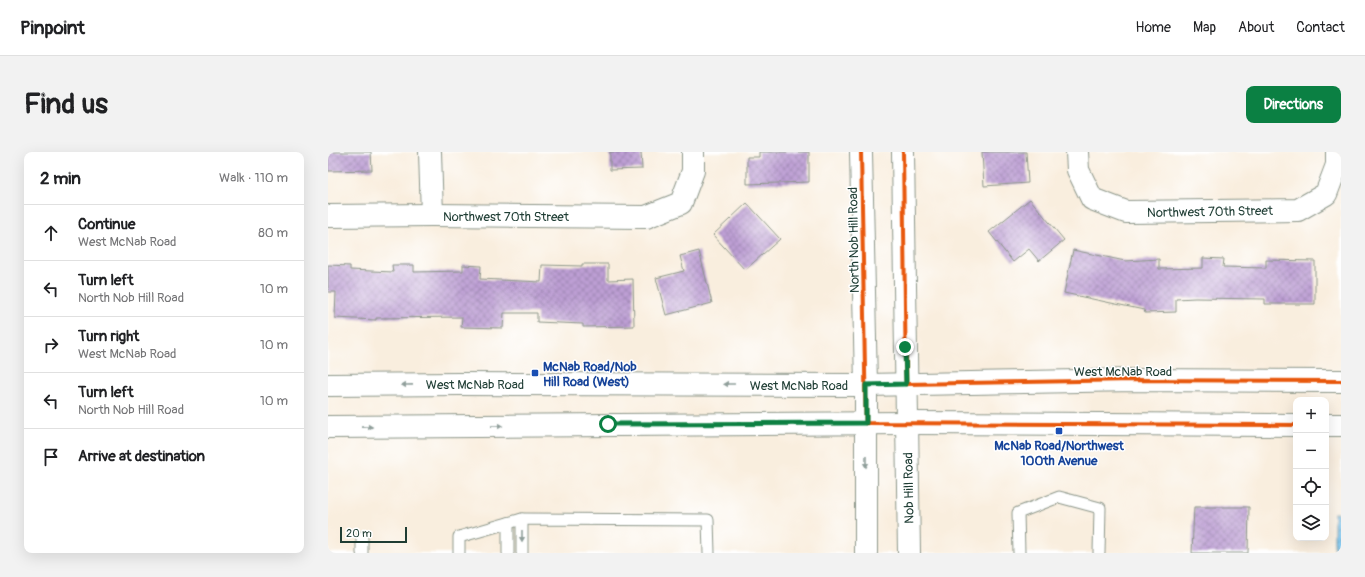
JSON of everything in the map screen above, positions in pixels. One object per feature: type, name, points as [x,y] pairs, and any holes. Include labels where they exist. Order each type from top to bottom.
[{"type":"main road","points":[[430,152],[432,215]]},
{"type":"main road","name":"Northwest 70th Street","points":[[328,216],[432,215],[646,217],[681,203],[693,171],[693,152]]},
{"type":"main road","name":"North Nob Hill Road","points":[[861,152],[866,423]]},
{"type":"main road","points":[[903,152],[906,384]]},
{"type":"main road","name":"Northwest 70th Street","points":[[1077,152],[1078,170],[1092,199],[1126,212],[1298,210],[1326,194],[1337,165],[1337,152]]},
{"type":"main road","name":"West McNab Road","points":[[328,386],[460,384],[866,385],[1134,380],[1341,381]]},
{"type":"main road","name":"Nob Hill Road","points":[[906,384],[908,423],[909,553]]},
{"type":"main road","points":[[866,423],[866,553]]},
{"type":"main road","points":[[328,427],[866,423],[1293,425]]},
{"type":"main road","points":[[1329,425],[1341,425]]},
{"type":"lane","points":[[1019,553],[1018,513],[1059,496],[1100,508],[1100,553]]},
{"type":"lane","points":[[522,519],[522,553]]},
{"type":"lane","points":[[459,553],[458,537],[522,519],[708,520],[709,553]]},
{"type":"lane","points":[[508,523],[508,553]]},
{"type":"lane","points":[[362,537],[362,553]]},
{"type":"water","points":[[1334,513],[1341,513],[1341,553],[1334,553]]},
{"type":"building","points":[[328,152],[371,152],[372,170],[328,171]]},
{"type":"building","points":[[610,152],[641,152],[642,169],[610,170]]},
{"type":"building","points":[[759,152],[809,152],[809,182],[747,184],[747,157],[759,157]]},
{"type":"building","points":[[982,152],[1026,152],[1028,183],[984,186]]},
{"type":"building","points":[[1030,199],[1064,240],[1039,261],[1029,249],[1013,262],[989,232]]},
{"type":"building","points":[[747,203],[780,239],[745,270],[713,235]]},
{"type":"building","points":[[1073,250],[1125,261],[1159,259],[1159,269],[1203,268],[1203,258],[1224,259],[1223,267],[1266,268],[1266,260],[1315,261],[1315,304],[1265,304],[1265,299],[1176,299],[1176,312],[1145,313],[1144,310],[1064,293]]},
{"type":"building","points":[[699,251],[712,303],[666,315],[656,278],[684,271],[680,256]]},
{"type":"building","points":[[582,264],[608,264],[608,280],[633,279],[634,326],[583,327],[583,324],[537,322],[537,313],[504,313],[503,328],[461,327],[462,317],[376,318],[376,320],[335,318],[336,292],[328,292],[328,265],[350,266],[350,270],[393,272],[392,265],[414,265],[414,272],[463,271],[463,265],[481,266],[480,279],[541,282],[542,265],[582,266]]},
{"type":"building","points":[[1194,507],[1249,507],[1248,553],[1192,553]]},
{"type":"cycle path","points":[[861,152],[866,423],[1293,425]]},
{"type":"cycle path","points":[[903,152],[906,384],[1134,380],[1341,381]]},
{"type":"place","name":"McNab Road/Nob Hill Road (West)","points":[[535,373]]},
{"type":"place","name":"McNab Road/Northwest 100th Avenue","points":[[1059,431]]},
{"type":"route","points":[[608,424],[866,423],[866,385],[906,384],[905,347]]}]
